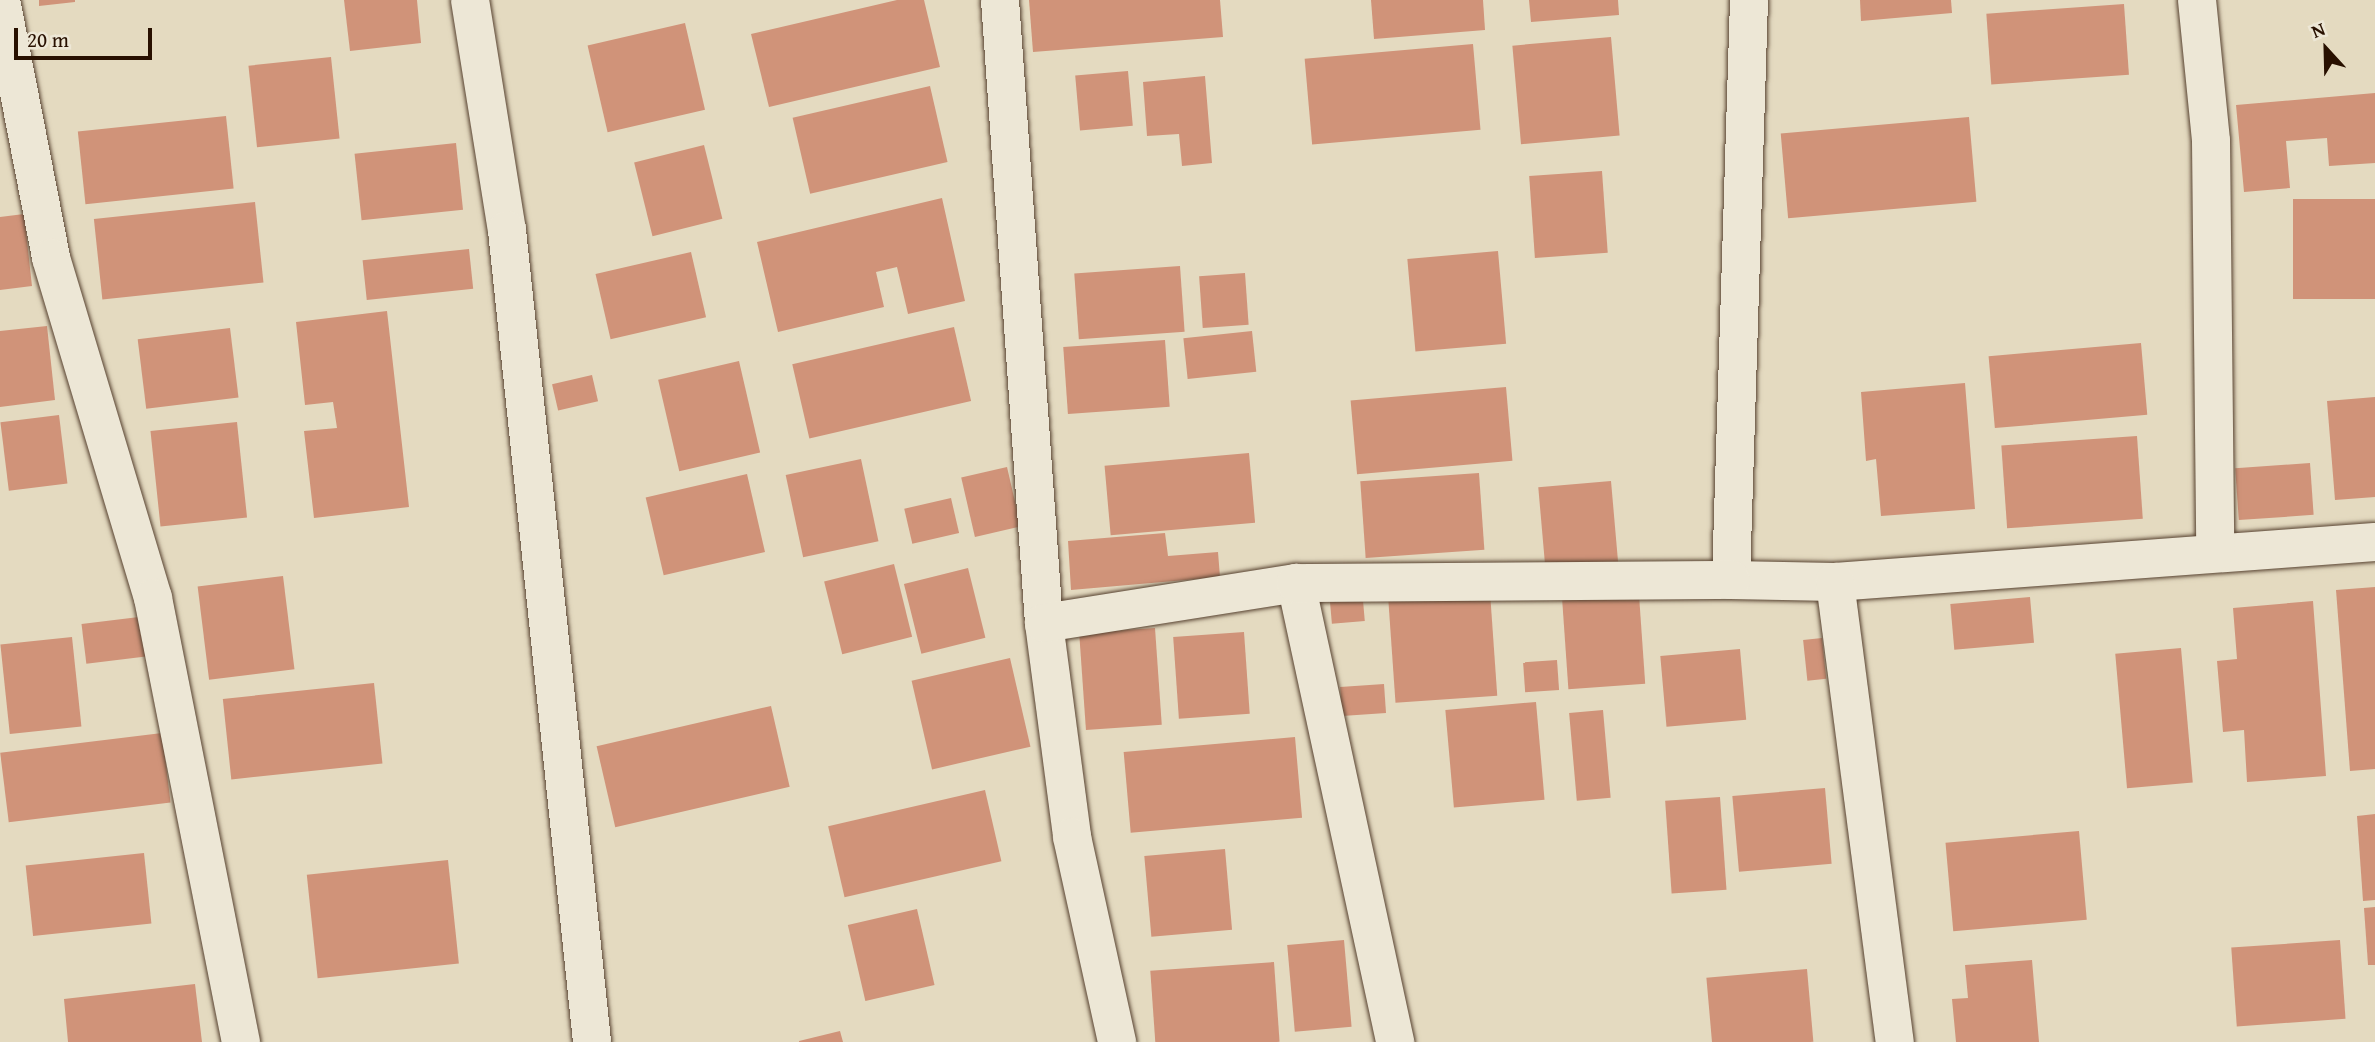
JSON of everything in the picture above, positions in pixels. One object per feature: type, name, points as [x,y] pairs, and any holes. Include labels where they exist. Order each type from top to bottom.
[{"type":"street","points":[[1,0],[51,258],[153,598],[241,1042]]},
{"type":"street","points":[[470,0],[507,230],[592,1042]]},
{"type":"street","points":[[1000,0],[1044,623],[1072,837],[1116,1042]]},
{"type":"street","points":[[1731,580],[1749,0]]},
{"type":"street","points":[[2197,0],[2211,141],[2216,551]]},
{"type":"street","points":[[1044,623],[1296,583],[1731,580],[1835,582],[2216,551],[2375,542]]},
{"type":"street","points":[[1835,582],[1895,1042]]},
{"type":"street","points":[[1296,583],[1395,1042]]},
{"type":"building","points":[[39,0],[75,0],[75,2],[39,6]]},
{"type":"building","points":[[344,0],[417,0],[421,43],[350,51]]},
{"type":"building","points":[[897,0],[924,0],[940,67],[769,107],[751,34]]},
{"type":"building","points":[[1029,0],[1220,0],[1223,37],[1033,52]]},
{"type":"building","points":[[1371,0],[1483,0],[1485,30],[1374,39]]},
{"type":"building","points":[[1529,0],[1618,0],[1619,15],[1531,22]]},
{"type":"building","points":[[1860,0],[1951,0],[1952,13],[1861,21]]},
{"type":"building","points":[[2124,4],[2129,75],[1991,84],[1986,14]]},
{"type":"building","points":[[685,23],[705,110],[608,132],[588,45]]},
{"type":"building","points":[[1611,37],[1620,136],[1521,144],[1512,46]]},
{"type":"building","points":[[1473,44],[1480,130],[1312,144],[1305,59]]},
{"type":"building","points":[[331,57],[340,139],[257,147],[248,66]]},
{"type":"building","points":[[1128,71],[1133,126],[1080,130],[1075,76]]},
{"type":"building","points":[[1205,76],[1212,163],[1182,166],[1179,134],[1147,136],[1143,82]]},
{"type":"building","points":[[930,86],[948,162],[810,194],[793,118]]},
{"type":"building","points":[[2375,93],[2375,163],[2329,166],[2327,138],[2286,141],[2290,188],[2244,192],[2236,105]]},
{"type":"building","points":[[226,116],[234,189],[85,204],[78,132]]},
{"type":"building","points":[[1969,117],[1976,202],[1788,218],[1781,133]]},
{"type":"building","points":[[456,143],[463,210],[362,220],[355,154]]},
{"type":"building","points":[[704,145],[722,219],[653,236],[634,162]]},
{"type":"building","points":[[1602,171],[1608,253],[1535,258],[1529,176]]},
{"type":"building","points":[[942,198],[965,301],[908,314],[897,267],[876,272],[884,307],[778,332],[757,242]]},
{"type":"building","points":[[2293,199],[2375,199],[2375,299],[2293,299]]},
{"type":"building","points":[[255,202],[263,283],[102,299],[94,219]]},
{"type":"building","points":[[24,214],[32,286],[0,290],[0,217]]},
{"type":"building","points":[[469,249],[473,289],[367,300],[363,260]]},
{"type":"building","points":[[1498,251],[1506,344],[1415,352],[1407,259]]},
{"type":"building","points":[[691,252],[706,317],[611,339],[596,274]]},
{"type":"building","points":[[1180,266],[1185,332],[1079,339],[1074,273]]},
{"type":"building","points":[[1245,273],[1249,325],[1203,328],[1199,276]]},
{"type":"building","points":[[387,311],[409,507],[314,518],[304,431],[337,428],[333,402],[305,405],[296,322]]},
{"type":"building","points":[[47,326],[55,400],[0,407],[0,331]]},
{"type":"building","points":[[954,327],[971,401],[809,438],[792,364]]},
{"type":"building","points":[[230,328],[239,397],[146,409],[138,339]]},
{"type":"building","points":[[1252,331],[1256,372],[1188,379],[1183,338]]},
{"type":"building","points":[[1165,340],[1170,407],[1068,414],[1063,347]]},
{"type":"building","points":[[2141,343],[2147,415],[1995,428],[1989,356]]},
{"type":"building","points":[[739,361],[760,453],[679,471],[658,380]]},
{"type":"building","points":[[592,375],[598,401],[558,411],[552,384]]},
{"type":"building","points":[[1965,383],[1975,509],[1881,516],[1876,459],[1866,461],[1861,392]]},
{"type":"building","points":[[1506,387],[1512,461],[1357,474],[1351,401]]},
{"type":"building","points":[[2375,397],[2375,497],[2335,500],[2327,401]]},
{"type":"building","points":[[59,415],[67,483],[9,491],[0,422]]},
{"type":"building","points":[[237,422],[247,517],[161,527],[150,431]]},
{"type":"building","points":[[2137,436],[2143,519],[2007,528],[2001,445]]},
{"type":"building","points":[[1249,453],[1255,523],[1111,535],[1105,466]]},
{"type":"building","points":[[861,459],[878,541],[803,557],[786,475]]},
{"type":"building","points":[[2310,463],[2314,515],[2239,520],[2235,468]]},
{"type":"building","points":[[1007,467],[1021,526],[975,537],[961,478]]},
{"type":"building","points":[[1479,473],[1484,550],[1366,558],[1360,481]]},
{"type":"building","points":[[747,474],[765,552],[664,575],[646,497]]},
{"type":"building","points":[[1611,481],[1619,572],[1546,578],[1538,487]]},
{"type":"building","points":[[951,498],[959,533],[912,544],[904,509]]},
{"type":"building","points":[[1165,533],[1168,556],[1218,552],[1220,577],[1071,590],[1068,541]]},
{"type":"building","points":[[894,564],[912,637],[842,654],[824,581]]},
{"type":"building","points":[[968,568],[985,638],[921,654],[904,584]]},
{"type":"building","points":[[283,576],[294,669],[209,680],[198,586]]},
{"type":"building","points":[[2375,587],[2375,769],[2350,771],[2336,590]]},
{"type":"building","points":[[1362,589],[1365,621],[1332,624],[1329,592]]},
{"type":"building","points":[[1490,592],[1497,696],[1396,703],[1388,599]]},
{"type":"building","points":[[1639,595],[1645,684],[1568,689],[1562,600]]},
{"type":"building","points":[[2030,597],[2034,643],[1954,650],[1950,604]]},
{"type":"building","points":[[2313,601],[2326,776],[2247,782],[2244,730],[2223,732],[2217,661],[2237,659],[2233,608]]},
{"type":"building","points":[[147,616],[152,656],[86,664],[81,624]]},
{"type":"building","points":[[1155,628],[1162,725],[1086,730],[1079,633]]},
{"type":"building","points":[[1244,632],[1250,714],[1179,719],[1173,637]]},
{"type":"building","points":[[72,637],[81,727],[10,734],[0,645]]},
{"type":"building","points":[[1822,638],[1826,679],[1807,681],[1803,640]]},
{"type":"building","points":[[2181,648],[2193,782],[2127,788],[2115,654]]},
{"type":"building","points":[[1740,649],[1746,720],[1666,727],[1660,656]]},
{"type":"building","points":[[1010,658],[1030,747],[932,769],[912,681]]},
{"type":"building","points":[[1557,660],[1559,690],[1525,692],[1523,662]]},
{"type":"building","points":[[374,683],[382,764],[231,779],[223,699]]},
{"type":"building","points":[[1384,684],[1386,713],[1342,716],[1340,687]]},
{"type":"building","points":[[1536,702],[1545,800],[1454,808],[1445,710]]},
{"type":"building","points":[[771,706],[790,787],[615,827],[597,746]]},
{"type":"building","points":[[1603,710],[1611,798],[1577,801],[1569,713]]},
{"type":"building","points":[[162,733],[171,802],[9,822],[0,753]]},
{"type":"building","points":[[1295,737],[1302,818],[1131,833],[1124,752]]},
{"type":"building","points":[[1825,788],[1832,864],[1739,872],[1732,796]]},
{"type":"building","points":[[985,790],[1001,861],[845,897],[828,826]]},
{"type":"building","points":[[1720,797],[1726,890],[1672,894],[1665,801]]},
{"type":"building","points":[[2375,814],[2375,900],[2363,901],[2357,816]]},
{"type":"building","points":[[2079,831],[2087,920],[1953,931],[1946,843]]},
{"type":"building","points":[[1225,849],[1232,930],[1151,937],[1144,856]]},
{"type":"building","points":[[144,853],[151,924],[33,936],[26,865]]},
{"type":"building","points":[[448,860],[459,963],[318,978],[307,875]]},
{"type":"building","points":[[2375,907],[2375,965],[2368,965],[2364,908]]},
{"type":"building","points":[[917,909],[935,985],[865,1001],[848,925]]},
{"type":"building","points":[[1344,940],[1352,1027],[1295,1032],[1287,945]]},
{"type":"building","points":[[2340,940],[2346,1019],[2237,1026],[2231,948]]},
{"type":"building","points":[[2032,960],[2039,1042],[1956,1042],[1952,999],[1968,998],[1965,965]]},
{"type":"building","points":[[1274,962],[1280,1042],[1155,1042],[1150,971]]},
{"type":"building","points":[[1807,969],[1813,1042],[1712,1042],[1706,978]]},
{"type":"building","points":[[195,984],[202,1042],[68,1042],[64,999]]},
{"type":"building","points":[[840,1031],[843,1042],[799,1042],[799,1041]]}]
